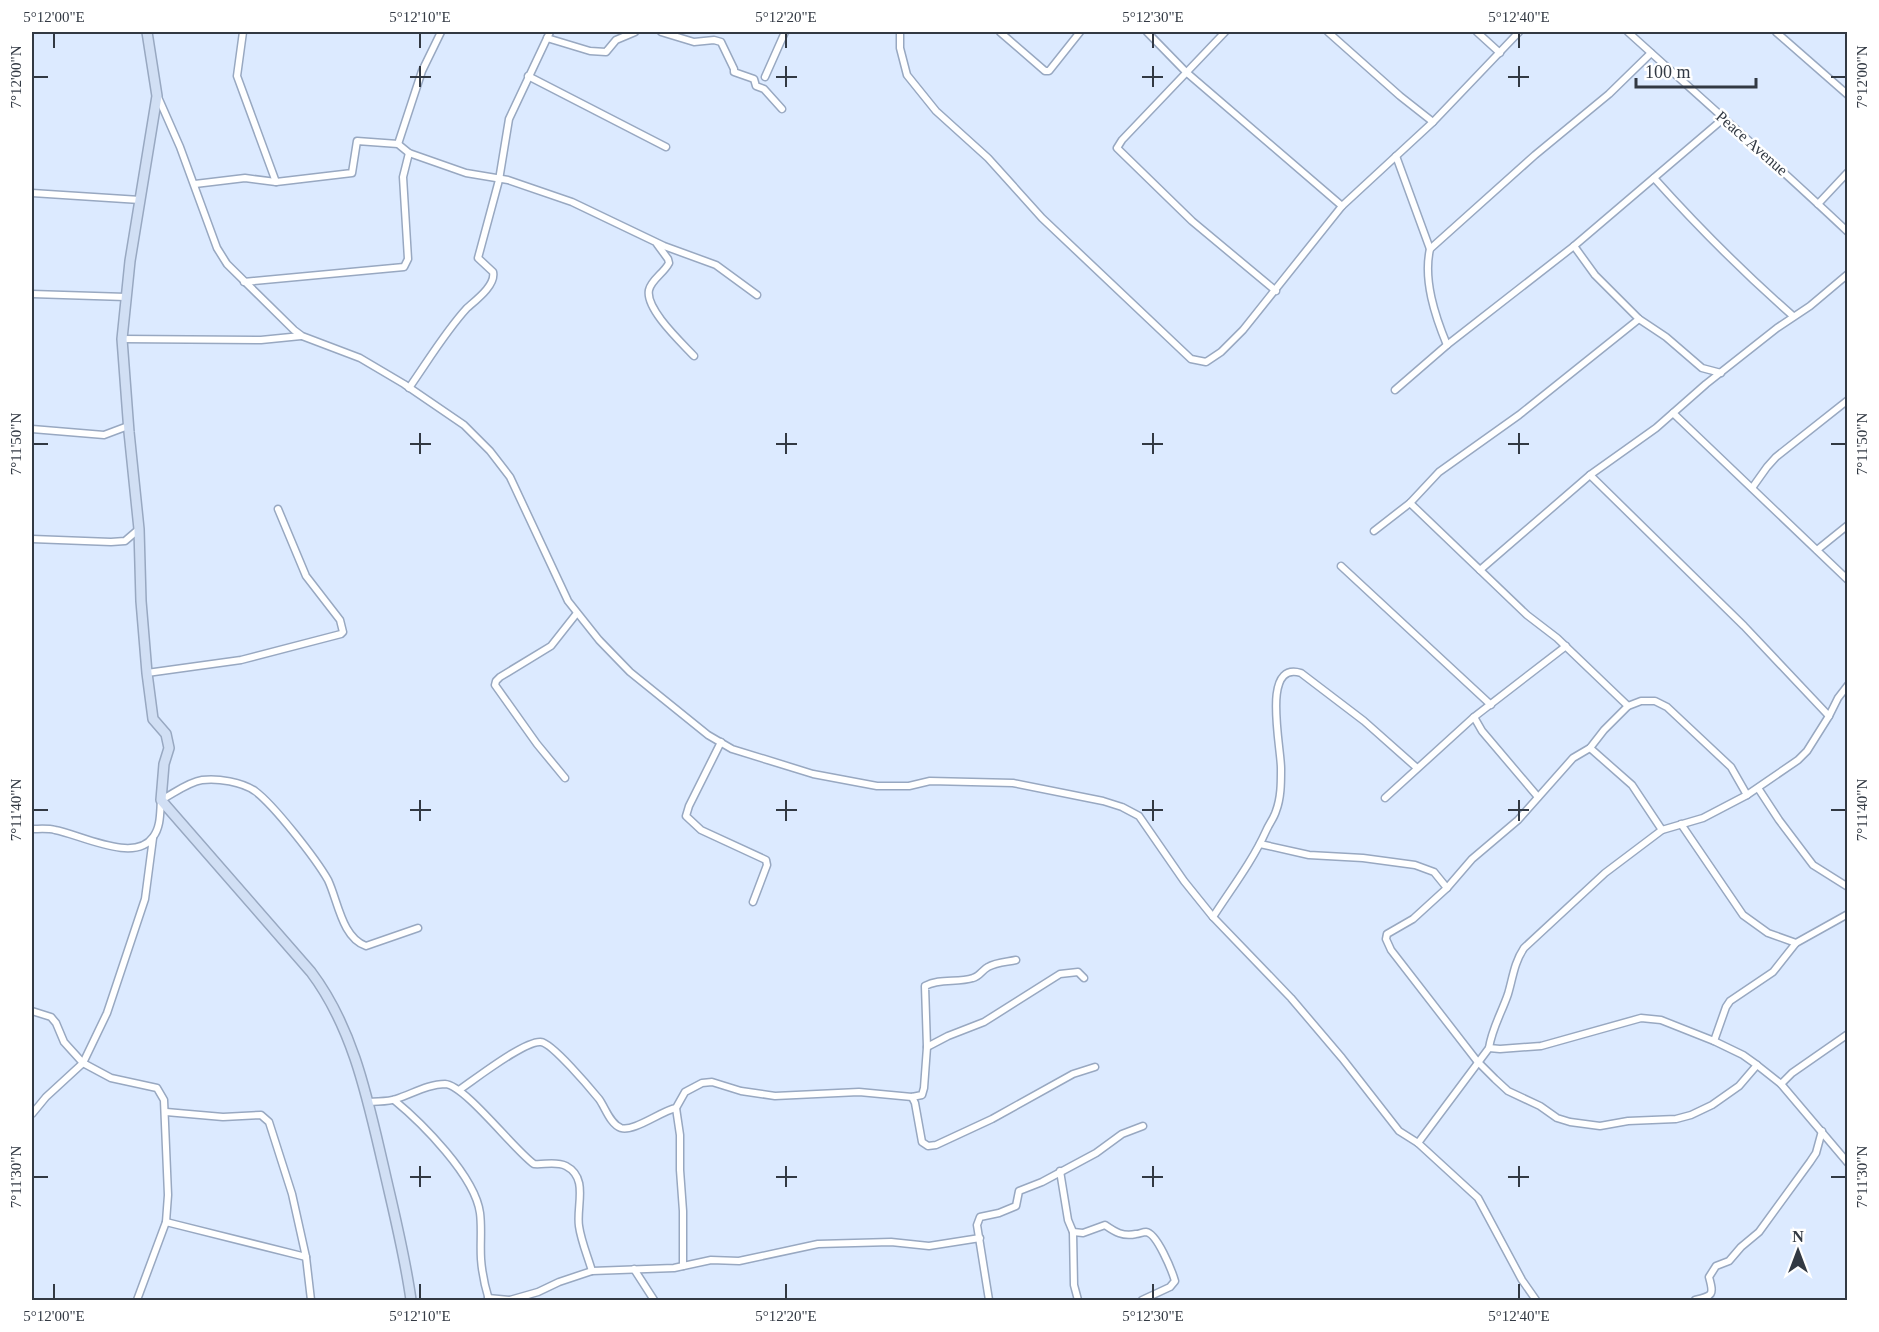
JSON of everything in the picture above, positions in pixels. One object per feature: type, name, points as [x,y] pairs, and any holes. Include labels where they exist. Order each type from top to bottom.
[{"type":"street","points":[[147,32],[157,96],[195,184],[217,248],[227,264],[302,336],[360,358],[464,426],[490,451],[510,477],[568,601],[599,640],[630,672],[708,735],[732,749],[813,774],[877,786],[909,786],[930,781],[1013,783],[1102,801],[1122,807],[1139,816],[1184,881],[1213,917],[1291,998],[1399,1131],[1418,1143],[1478,1198],[1521,1280],[1536,1300]]},
{"type":"street","points":[[243,32],[237,76],[276,182]]},
{"type":"street","points":[[398,144],[422,70],[441,32]]},
{"type":"street","points":[[409,388],[460,316],[494,279],[493,272],[478,258],[499,180],[509,119],[549,35],[590,51],[606,52],[616,40],[635,32]]},
{"type":"street","points":[[661,32],[694,42],[714,40],[721,42],[734,72],[754,79],[756,86],[764,89],[782,109]]},
{"type":"street","points":[[713,32],[714,40]]},
{"type":"street","points":[[765,77],[784,32]]},
{"type":"street","points":[[900,32],[900,48],[907,75],[936,111],[988,158],[1042,218],[1191,359],[1206,362],[1221,352],[1243,330],[1342,207],[1433,122],[1519,32]]},
{"type":"street","points":[[1000,32],[1045,71],[1049,71],[1080,32]]},
{"type":"street","points":[[1147,32],[1186,72],[1342,207]]},
{"type":"street","points":[[1225,32],[1117,148],[1192,221],[1276,291]]},
{"type":"street","points":[[1328,32],[1433,122]]},
{"type":"street","points":[[1477,32],[1500,53]]},
{"type":"street","name":"Peace Avenue","points":[[1628,32],[1796,182],[1848,232]]},
{"type":"street","points":[[1776,32],[1848,95]]},
{"type":"street","points":[[1430,249],[1652,53]]},
{"type":"street","points":[[528,76],[666,147]]},
{"type":"street","points":[[32,1113],[83,1063],[107,1013],[145,899],[153,837],[160,821],[164,764],[169,748],[166,734],[153,719],[147,673],[141,601],[140,529],[122,339],[126,297],[157,96]]},
{"type":"street","points":[[1395,390],[1447,345],[1574,246],[1724,119]]},
{"type":"street","points":[[195,184],[221,179],[245,178],[276,182],[352,173],[357,141],[398,144],[409,153],[466,173],[508,180],[572,202],[655,241],[716,265],[757,295]]},
{"type":"street","points":[[244,282],[404,267],[408,259],[403,177],[409,153]]},
{"type":"street","points":[[1396,156],[1430,249],[1427,263],[1430,291],[1440,330],[1447,345]]},
{"type":"street","points":[[1818,204],[1848,172]]},
{"type":"street","points":[[1654,178],[1745,274],[1793,316]]},
{"type":"street","points":[[32,193],[140,200]]},
{"type":"street","points":[[655,241],[669,263],[651,285],[648,292],[649,298],[659,318],[694,356]]},
{"type":"street","points":[[1574,246],[1595,275],[1639,319],[1666,337],[1702,368],[1721,373]]},
{"type":"street","points":[[1480,570],[1590,475],[1656,428],[1706,384],[1793,316],[1810,306],[1848,273]]},
{"type":"street","points":[[32,294],[126,297]]},
{"type":"street","points":[[1374,531],[1410,503],[1439,472],[1519,415],[1639,319]]},
{"type":"street","points":[[122,339],[261,340],[302,336]]},
{"type":"street","points":[[1702,368],[1706,384]]},
{"type":"street","points":[[1752,488],[1776,457],[1848,400]]},
{"type":"street","points":[[1673,413],[1848,580]]},
{"type":"street","points":[[32,429],[104,435],[129,426]]},
{"type":"street","points":[[1590,475],[1744,626],[1829,716]]},
{"type":"street","points":[[1410,503],[1527,615],[1566,646],[1628,706]]},
{"type":"street","points":[[147,673],[241,660],[343,632],[340,620],[306,576],[278,509]]},
{"type":"street","points":[[1817,550],[1848,525]]},
{"type":"street","points":[[32,539],[125,541],[140,529]]},
{"type":"street","points":[[1341,566],[1491,705]]},
{"type":"street","points":[[565,778],[537,744],[495,685],[500,677],[551,646],[577,613]]},
{"type":"street","points":[[1385,798],[1474,717],[1566,646]]},
{"type":"street","points":[[1213,917],[1260,844],[1276,813],[1279,802],[1281,754],[1276,695],[1283,675],[1289,672],[1301,673],[1364,721],[1417,768]]},
{"type":"street","points":[[1418,1143],[1477,1061],[1489,1048],[1491,1034],[1508,993],[1517,958],[1524,948],[1605,873],[1662,830],[1703,818],[1747,795],[1798,760],[1807,751],[1848,685]]},
{"type":"street","points":[[1747,795],[1731,767],[1667,707],[1654,701],[1641,701],[1628,706],[1590,748],[1572,758],[1518,820],[1472,859],[1447,888],[1413,919],[1387,934],[1386,939],[1391,950],[1477,1061],[1508,1091],[1540,1106],[1557,1118],[1582,1125],[1600,1126],[1691,1116],[1712,1105],[1739,1086],[1758,1065]]},
{"type":"street","points":[[1474,717],[1482,730],[1538,797]]},
{"type":"street","points":[[721,742],[686,816],[701,831],[766,860],[767,865],[753,902]]},
{"type":"street","points":[[1590,748],[1632,785],[1662,830]]},
{"type":"street","points":[[160,800],[194,782],[203,780],[242,784],[255,791],[269,804],[313,857],[328,881],[346,927],[357,943],[366,946],[418,927]]},
{"type":"street","points":[[1758,788],[1813,865],[1848,887]]},
{"type":"street","points":[[160,800],[311,972],[327,993],[339,1015],[369,1102],[406,1264],[411,1300]]},
{"type":"street","points":[[1681,824],[1743,915],[1768,933],[1796,943]]},
{"type":"street","points":[[32,829],[55,830],[90,841],[134,848],[146,844],[153,837]]},
{"type":"street","points":[[1260,844],[1309,855],[1363,858],[1415,865],[1434,872],[1447,888]]},
{"type":"street","points":[[1714,1041],[1727,1004],[1773,972],[1796,943],[1848,914]]},
{"type":"street","points":[[683,1266],[680,1135],[676,1108],[685,1092],[702,1083],[712,1082],[741,1091],[774,1096],[859,1092],[912,1097],[922,1095],[927,1047],[925,986],[932,982],[973,978],[981,975],[985,968],[991,965],[1016,960]]},
{"type":"street","points":[[927,1047],[948,1035],[984,1022],[1060,974],[1078,972],[1084,978]]},
{"type":"street","points":[[32,1011],[51,1017],[64,1042],[83,1063],[111,1078],[157,1088],[164,1100],[168,1195],[166,1222],[138,1300]]},
{"type":"street","points":[[1489,1048],[1541,1046],[1641,1018],[1661,1020],[1714,1041],[1758,1065],[1781,1084],[1848,1163]]},
{"type":"street","points":[[1781,1084],[1792,1073],[1848,1034]]},
{"type":"street","points":[[459,1090],[523,1047],[538,1041],[547,1043],[576,1073],[600,1100],[614,1123],[620,1128],[629,1129],[664,1110],[676,1108]]},
{"type":"street","points":[[912,1097],[922,1142],[928,1146],[936,1145],[992,1119],[1073,1074],[1095,1067]]},
{"type":"street","points":[[369,1102],[394,1100],[424,1088],[448,1084],[459,1090],[534,1164],[564,1165],[576,1174],[579,1183],[579,1226],[592,1271]]},
{"type":"street","points":[[394,1100],[420,1122],[460,1172],[472,1192],[479,1211],[482,1262],[488,1299],[513,1300],[592,1271],[674,1268],[711,1260],[753,1260],[818,1244],[891,1242],[929,1246],[980,1238]]},
{"type":"street","points":[[166,1112],[223,1117],[261,1115],[265,1117],[273,1134],[292,1194],[306,1257],[311,1300]]},
{"type":"street","points":[[989,1300],[977,1220],[980,1217],[1016,1206],[1019,1191],[1042,1182],[1096,1153],[1122,1134],[1143,1126]]},
{"type":"street","points":[[1695,1300],[1711,1294],[1713,1289],[1709,1277],[1716,1266],[1729,1261],[1759,1232],[1810,1162],[1822,1131]]},
{"type":"street","points":[[1060,1172],[1068,1220],[1073,1232],[1074,1285],[1078,1300]]},
{"type":"street","points":[[166,1222],[306,1257]]},
{"type":"street","points":[[1073,1232],[1083,1233],[1105,1225],[1115,1233],[1125,1235],[1150,1233],[1157,1242],[1175,1281],[1170,1287],[1142,1300]]},
{"type":"street","points":[[634,1269],[654,1300]]}]
